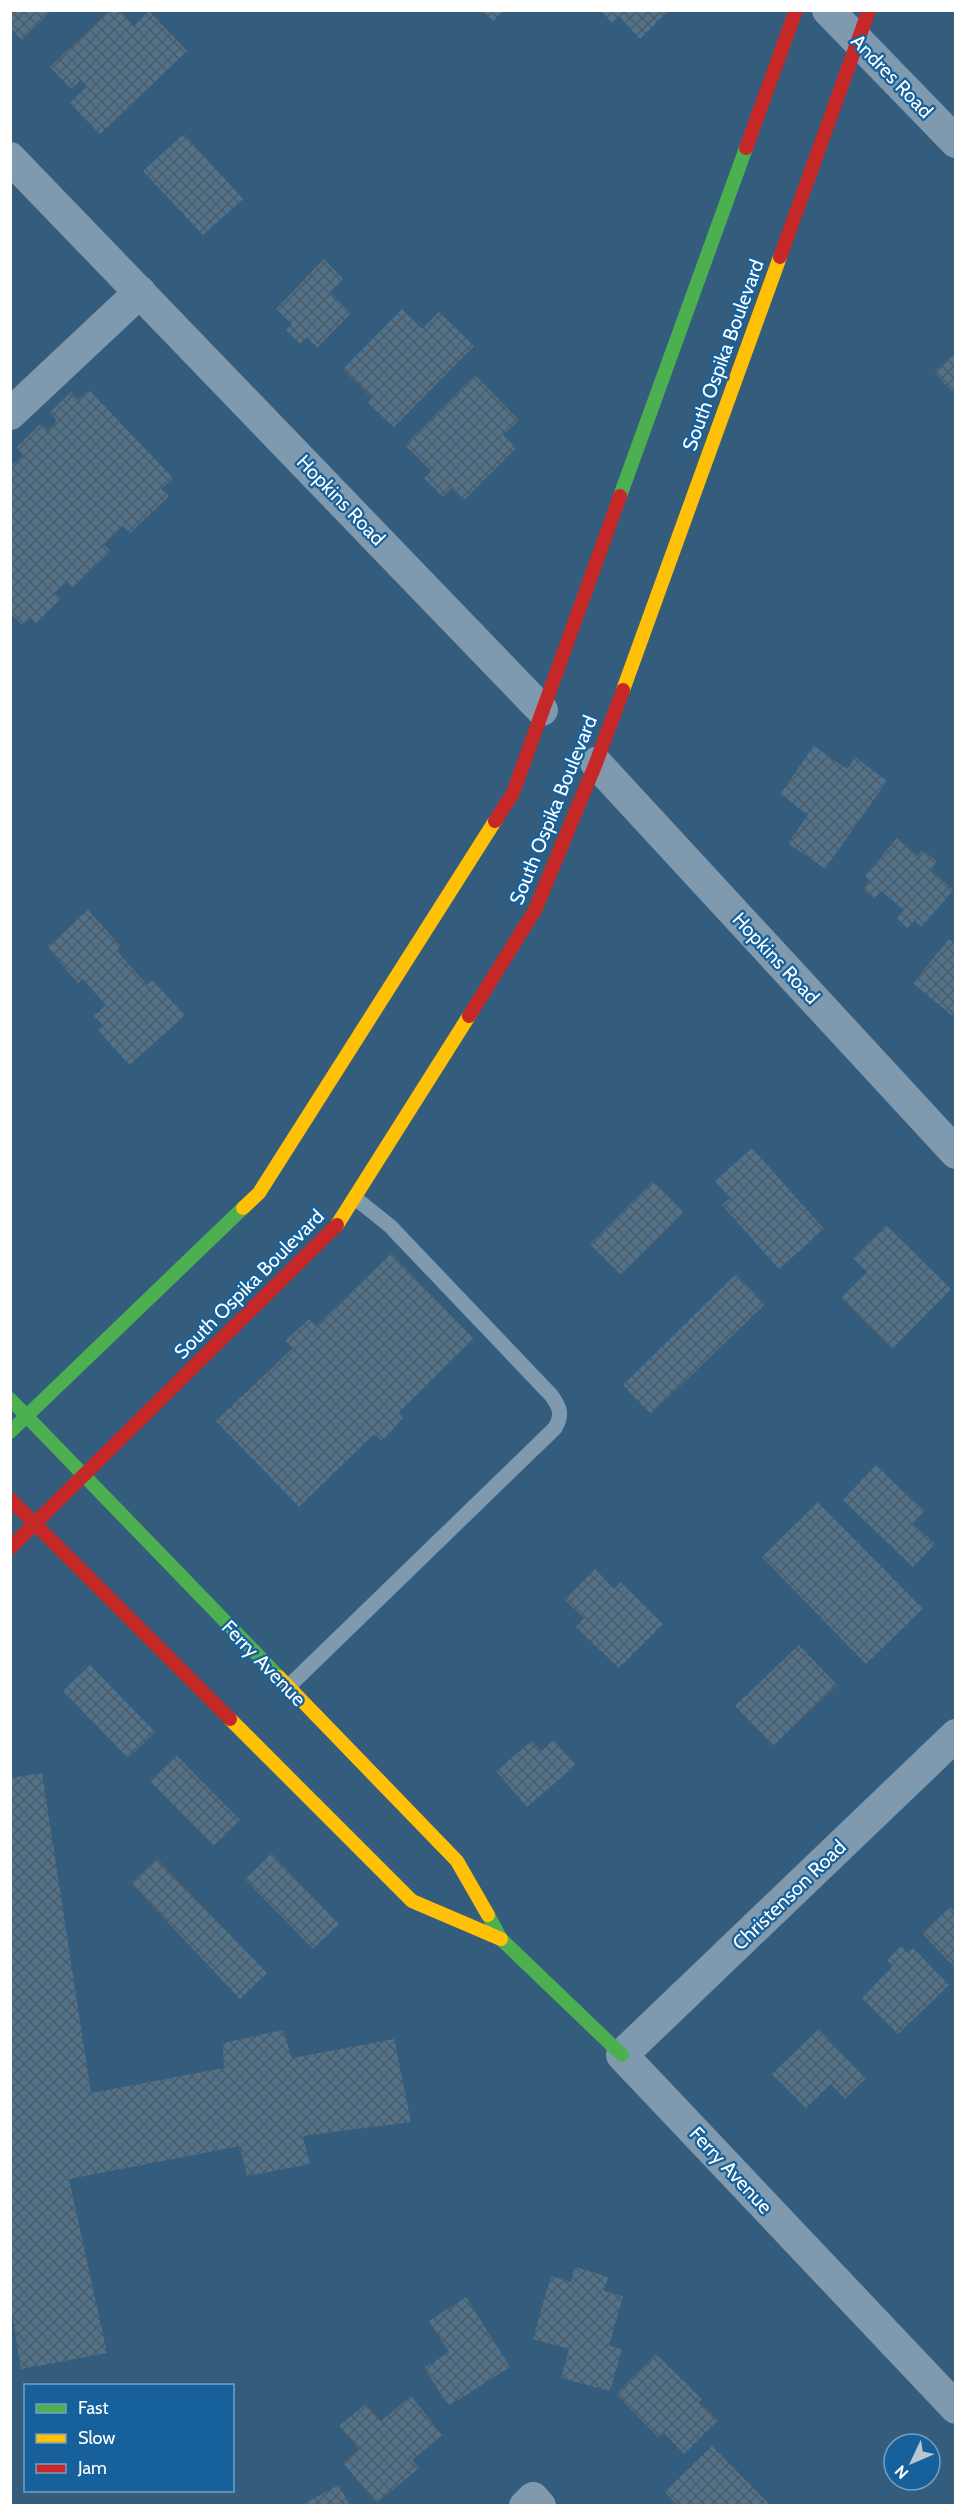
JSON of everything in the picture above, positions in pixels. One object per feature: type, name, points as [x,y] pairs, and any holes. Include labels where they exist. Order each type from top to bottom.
[{"type":"main road","points":[[10,1432],[260,1193],[513,793],[796,10]]},
{"type":"main road","name":"South Ospika Boulevard","points":[[10,1548],[335,1228],[536,910],[596,763],[869,10]]},
{"type":"main road","name":"Ferry Avenue","points":[[10,1399],[457,1861],[501,1939],[622,2055]]},
{"type":"main road","name":"Ferry Avenue","points":[[10,1499],[412,1901],[501,1939]]},
{"type":"street","name":"Andres Road","points":[[828,10],[956,142]]},
{"type":"street","name":"Hopkins Road","points":[[10,158],[542,710]]},
{"type":"street","points":[[10,414],[140,292]]},
{"type":"street","name":"Hopkins Road","points":[[596,763],[956,1153]]},
{"type":"street","name":"Christenson Road","points":[[622,2055],[956,1735]]},
{"type":"street","name":"Ferry Avenue","points":[[622,2055],[956,2408]]},
{"type":"street","points":[[525,2505],[533,2498],[540,2505]]},
{"type":"lane","points":[[288,1687],[547,1437],[561,1420],[560,1407],[551,1395],[390,1226],[355,1198]]},
{"type":"building","points":[[10,10],[52,10],[22,40],[10,28]]},
{"type":"building","points":[[110,10],[120,10],[134,26],[149,11],[187,51],[100,134],[70,103],[87,86],[81,80],[71,89],[50,67]]},
{"type":"building","points":[[482,10],[504,10],[493,21]]},
{"type":"building","points":[[600,10],[669,10],[640,39],[619,16],[612,23]]},
{"type":"building","points":[[184,134],[243,199],[203,235],[143,171]]},
{"type":"building","points":[[324,259],[343,279],[330,292],[351,313],[317,348],[307,337],[300,344],[286,330],[292,324],[276,309]]},
{"type":"building","points":[[402,309],[422,329],[439,312],[474,346],[394,427],[368,403],[372,398],[343,369]]},
{"type":"building","points":[[956,352],[956,395],[934,372]]},
{"type":"building","points":[[475,375],[519,420],[503,435],[516,448],[463,501],[451,488],[443,497],[424,478],[431,471],[405,445]]},
{"type":"building","points":[[89,390],[173,478],[161,489],[169,496],[130,533],[123,526],[104,545],[111,551],[73,588],[67,581],[55,593],[61,599],[35,624],[30,618],[22,625],[10,613],[10,461],[14,464],[23,455],[16,448],[41,423],[48,430],[57,421],[50,412],[71,392],[78,400]]},
{"type":"building","points":[[814,746],[847,769],[855,757],[887,781],[825,869],[788,843],[808,815],[780,794]]},
{"type":"building","points":[[897,838],[918,856],[923,850],[937,862],[931,870],[953,890],[922,927],[914,921],[908,929],[897,918],[904,910],[881,891],[874,899],[863,889],[870,880],[865,876]]},
{"type":"building","points":[[88,910],[121,947],[117,951],[147,985],[153,980],[185,1016],[129,1065],[98,1030],[103,1025],[94,1016],[106,1005],[83,979],[78,983],[47,947]]},
{"type":"building","points":[[949,939],[956,945],[956,1019],[913,983]]},
{"type":"building","points":[[752,1148],[824,1229],[779,1269],[722,1205],[730,1198],[715,1181]]},
{"type":"building","points":[[653,1181],[684,1212],[621,1275],[590,1244]]},
{"type":"building","points":[[886,1225],[951,1289],[892,1349],[841,1298],[867,1272],[853,1258]]},
{"type":"building","points":[[391,1253],[474,1339],[399,1413],[403,1418],[382,1441],[374,1434],[299,1507],[216,1421],[293,1348],[285,1341],[309,1319],[316,1326]]},
{"type":"building","points":[[736,1274],[765,1304],[651,1414],[623,1385]]},
{"type":"building","points":[[876,1465],[925,1511],[913,1524],[935,1544],[913,1567],[843,1500]]},
{"type":"building","points":[[818,1502],[923,1609],[866,1664],[762,1557]]},
{"type":"building","points":[[595,1569],[614,1589],[621,1582],[663,1624],[619,1668],[576,1627],[584,1618],[565,1600]]},
{"type":"building","points":[[799,1645],[837,1685],[773,1746],[735,1706]]},
{"type":"building","points":[[90,1665],[155,1732],[128,1758],[63,1691]]},
{"type":"building","points":[[554,1740],[576,1765],[527,1807],[496,1771],[532,1741],[541,1751]]},
{"type":"building","points":[[176,1755],[240,1820],[213,1846],[150,1781]]},
{"type":"building","points":[[42,1773],[91,2093],[224,2068],[223,2043],[283,2030],[292,2058],[394,2039],[411,2122],[303,2136],[310,2164],[247,2176],[240,2146],[69,2179],[107,2353],[21,2369],[10,2300],[10,2087],[13,2087],[10,2075],[10,1778]]},
{"type":"building","points":[[271,1853],[339,1924],[313,1949],[245,1879]]},
{"type":"building","points":[[157,1859],[267,1973],[240,1999],[131,1883]]},
{"type":"building","points":[[950,1907],[956,1913],[956,1969],[922,1933]]},
{"type":"building","points":[[901,1946],[908,1953],[913,1948],[949,1985],[898,2034],[862,1998],[893,1966],[887,1960]]},
{"type":"building","points":[[819,2029],[866,2078],[845,2099],[831,2084],[806,2108],[772,2074]]},
{"type":"building","points":[[575,2267],[608,2277],[604,2291],[623,2296],[609,2346],[622,2349],[610,2391],[561,2378],[569,2349],[533,2339],[551,2276],[571,2282]]},
{"type":"building","points":[[466,2297],[510,2367],[449,2406],[424,2368],[449,2352],[429,2321]]},
{"type":"building","points":[[656,2354],[702,2399],[699,2402],[718,2420],[684,2454],[664,2433],[659,2438],[616,2394]]},
{"type":"building","points":[[411,2396],[442,2435],[412,2460],[419,2468],[377,2503],[343,2463],[359,2449],[339,2426],[366,2404],[381,2421]]},
{"type":"building","points":[[712,2446],[771,2506],[678,2506],[665,2492]]},
{"type":"building","points":[[339,2485],[350,2506],[300,2506]]},
{"type":"traffic: fast","points":[[620,496],[746,148]]},
{"type":"traffic: fast","points":[[10,1432],[243,1208]]},
{"type":"traffic: fast","points":[[10,1399],[279,1677]]},
{"type":"traffic: fast","points":[[488,1915],[501,1939],[622,2055]]},
{"type":"traffic: slow","points":[[623,690],[780,257]]},
{"type":"traffic: slow","points":[[243,1208],[259,1193],[495,821]]},
{"type":"traffic: slow","points":[[337,1225],[469,1016]]},
{"type":"traffic: slow","points":[[279,1677],[457,1861],[488,1915]]},
{"type":"traffic: slow","points":[[230,1719],[412,1901],[501,1939]]},
{"type":"traffic: jam","points":[[746,148],[796,10]]},
{"type":"traffic: jam","points":[[780,257],[869,10]]},
{"type":"traffic: jam","points":[[495,821],[513,793],[620,496]]},
{"type":"traffic: jam","points":[[469,1016],[535,910],[596,763],[623,690]]},
{"type":"traffic: jam","points":[[10,1548],[337,1225]]},
{"type":"traffic: jam","points":[[10,1499],[230,1719]]}]
